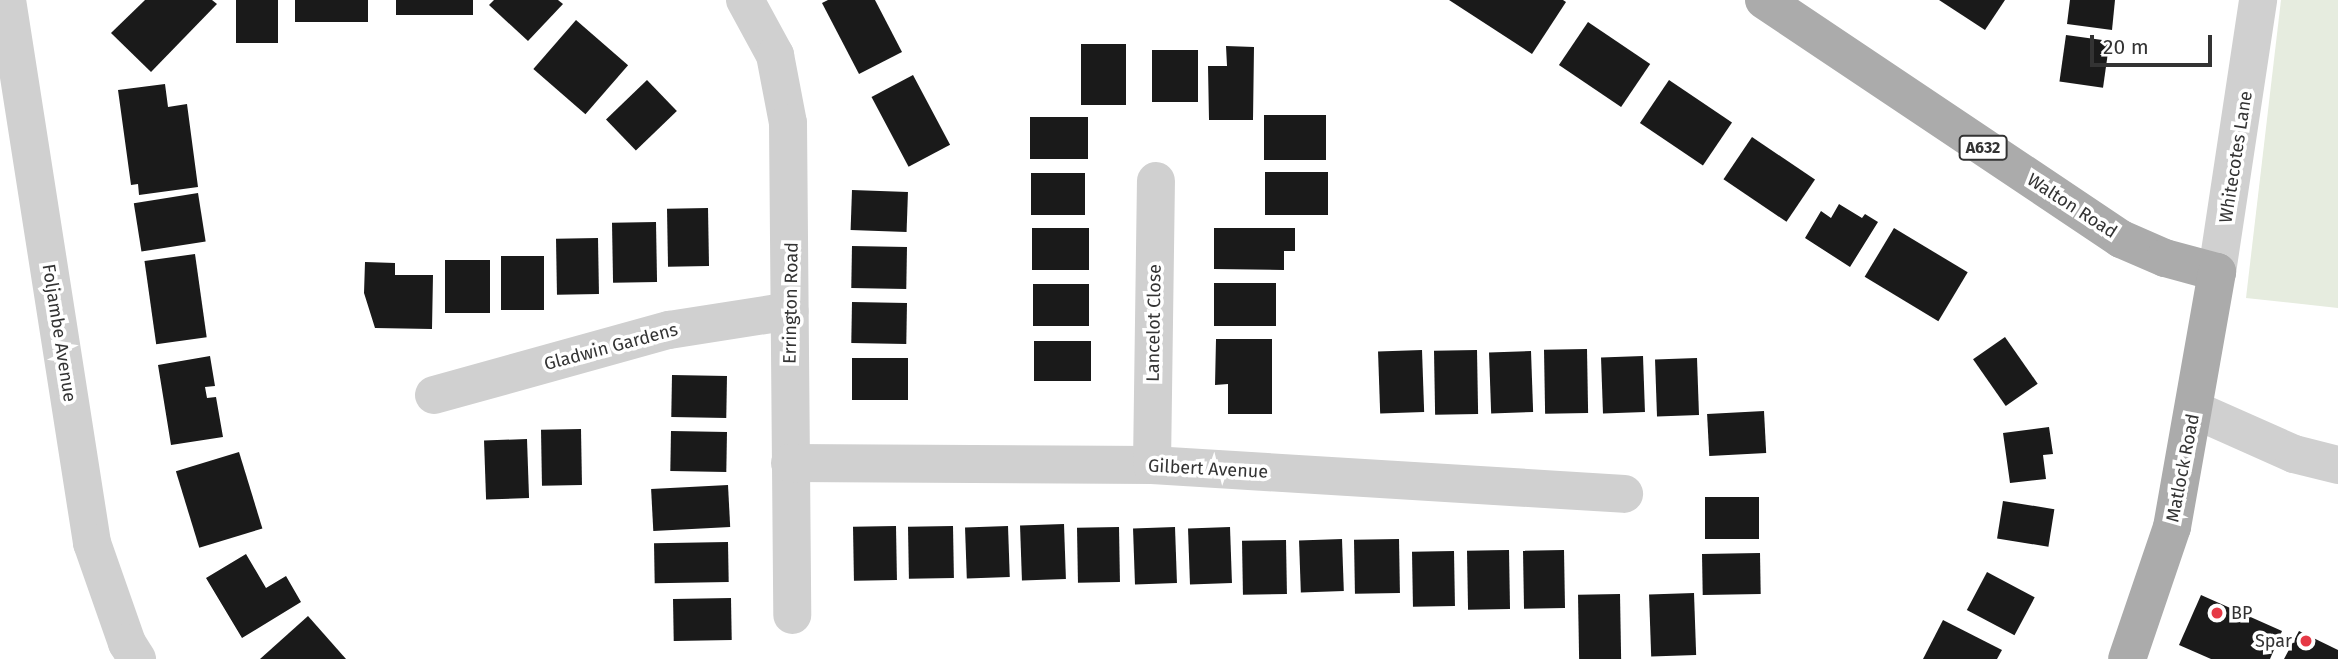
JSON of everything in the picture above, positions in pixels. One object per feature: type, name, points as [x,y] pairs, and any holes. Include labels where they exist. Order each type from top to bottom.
[{"type":"main road","name":"Walton Road","points":[[1764,0],[2121,239],[2165,258],[2217,272]]},
{"type":"main road","name":"Matlock Road","points":[[2127,659],[2172,527],[2195,410],[2217,272]]},
{"type":"street","name":"Foljambe Avenue","points":[[7,0],[92,543],[127,643],[137,659]]},
{"type":"street","name":"Errington Road","points":[[745,0],[775,55],[789,123],[793,615]]},
{"type":"street","name":"Whitecotes Lane","points":[[2217,272],[2258,0]]},
{"type":"street","name":"Lancelot Close","points":[[1152,465],[1156,181]]},
{"type":"street","name":"Gladwin Gardens","points":[[433,395],[669,331],[790,311]]},
{"type":"street","points":[[2195,410],[2294,454],[2338,465]]},
{"type":"street","name":"Gilbert Avenue","points":[[790,463],[1152,465],[1624,494]]},
{"type":"shaded area","points":[[2281,0],[2338,0],[2338,308],[2246,298]]},
{"type":"building","points":[[145,0],[212,0],[217,4],[151,72],[111,33]]},
{"type":"building","points":[[236,0],[278,0],[278,43],[236,43]]},
{"type":"building","points":[[295,0],[368,0],[368,22],[295,22]]},
{"type":"building","points":[[396,0],[473,0],[473,15],[396,15]]},
{"type":"building","points":[[494,0],[558,0],[563,4],[528,41],[489,5]]},
{"type":"building","points":[[828,0],[875,0],[902,52],[859,74],[822,3]]},
{"type":"building","points":[[1449,0],[1563,0],[1566,2],[1532,54]]},
{"type":"building","points":[[1939,0],[2005,0],[1985,30]]},
{"type":"building","points":[[2070,0],[2115,0],[2112,30],[2067,24]]},
{"type":"building","points":[[576,20],[628,65],[585,114],[533,69]]},
{"type":"building","points":[[1588,22],[1650,64],[1621,107],[1559,65]]},
{"type":"building","points":[[2066,35],[2110,41],[2103,88],[2059,82]]},
{"type":"building","points":[[1081,44],[1126,44],[1126,105],[1081,105]]},
{"type":"building","points":[[1226,46],[1254,47],[1253,120],[1209,120],[1208,66],[1227,66]]},
{"type":"building","points":[[1152,50],[1198,50],[1198,102],[1152,102]]},
{"type":"building","points":[[913,75],[950,145],[909,167],[872,97]]},
{"type":"building","points":[[647,80],[677,111],[636,151],[606,120]]},
{"type":"building","points":[[1669,80],[1732,122],[1703,166],[1640,123]]},
{"type":"building","points":[[165,84],[168,107],[187,104],[198,187],[139,195],[138,184],[131,185],[118,90]]},
{"type":"building","points":[[1264,115],[1326,115],[1326,160],[1264,160]]},
{"type":"building","points":[[1030,117],[1088,117],[1088,159],[1030,159]]},
{"type":"building","points":[[1752,137],[1815,179],[1786,222],[1723,179]]},
{"type":"building","points":[[1265,172],[1328,172],[1328,215],[1265,215]]},
{"type":"building","points":[[1031,173],[1085,173],[1085,215],[1031,215]]},
{"type":"building","points":[[852,190],[908,192],[907,232],[851,230]]},
{"type":"building","points":[[198,193],[206,241],[141,252],[134,203]]},
{"type":"building","points":[[1839,204],[1862,218],[1865,214],[1878,222],[1850,267],[1805,238],[1821,211],[1831,218]]},
{"type":"building","points":[[708,208],[709,266],[668,267],[667,209]]},
{"type":"building","points":[[656,222],[657,282],[613,283],[612,223]]},
{"type":"building","points":[[1032,228],[1089,228],[1089,270],[1032,270]]},
{"type":"building","points":[[1214,228],[1295,228],[1295,251],[1284,251],[1284,270],[1214,269]]},
{"type":"building","points":[[1894,228],[1968,272],[1938,321],[1865,277]]},
{"type":"building","points":[[598,238],[599,294],[557,295],[556,239]]},
{"type":"building","points":[[852,246],[907,247],[906,289],[851,288]]},
{"type":"building","points":[[195,254],[207,337],[156,344],[144,261]]},
{"type":"building","points":[[501,256],[544,256],[544,310],[501,310]]},
{"type":"building","points":[[445,260],[490,260],[490,313],[445,313]]},
{"type":"building","points":[[365,262],[395,263],[395,275],[433,275],[432,329],[375,328],[364,293]]},
{"type":"building","points":[[1214,283],[1276,283],[1276,326],[1214,326]]},
{"type":"building","points":[[1033,284],[1089,284],[1089,326],[1033,326]]},
{"type":"building","points":[[852,302],[907,303],[906,344],[851,343]]},
{"type":"building","points":[[2005,337],[2038,384],[2006,406],[1973,359]]},
{"type":"building","points":[[1216,339],[1272,339],[1272,414],[1228,414],[1228,384],[1215,385]]},
{"type":"building","points":[[1034,341],[1091,341],[1091,381],[1034,381]]},
{"type":"building","points":[[1587,349],[1588,413],[1545,414],[1544,350]]},
{"type":"building","points":[[1422,350],[1424,412],[1380,413],[1378,352]]},
{"type":"building","points":[[1477,350],[1478,414],[1435,415],[1434,351]]},
{"type":"building","points":[[1531,351],[1533,412],[1491,413],[1489,352]]},
{"type":"building","points":[[210,356],[215,386],[205,387],[207,398],[216,397],[223,437],[171,445],[158,365]]},
{"type":"building","points":[[1643,356],[1645,412],[1603,413],[1601,357]]},
{"type":"building","points":[[852,358],[908,358],[908,400],[852,400]]},
{"type":"building","points":[[1697,358],[1699,415],[1657,416],[1655,359]]},
{"type":"building","points":[[672,375],[727,376],[726,418],[671,417]]},
{"type":"building","points":[[1764,411],[1766,453],[1709,456],[1707,414]]},
{"type":"building","points":[[2049,427],[2053,454],[2043,455],[2046,479],[2010,483],[2003,433]]},
{"type":"building","points":[[581,429],[582,485],[542,486],[541,430]]},
{"type":"building","points":[[671,431],[727,432],[726,472],[670,471]]},
{"type":"building","points":[[527,439],[529,498],[486,499],[484,441]]},
{"type":"building","points":[[239,452],[262,529],[199,548],[176,471]]},
{"type":"building","points":[[728,485],[730,527],[653,531],[651,489]]},
{"type":"building","points":[[1705,497],[1759,497],[1759,539],[1705,539]]},
{"type":"building","points":[[2003,501],[2054,509],[2048,547],[1997,539]]},
{"type":"building","points":[[1064,524],[1066,579],[1022,581],[1020,526]]},
{"type":"building","points":[[896,526],[897,580],[854,581],[853,527]]},
{"type":"building","points":[[953,526],[954,578],[909,579],[908,527]]},
{"type":"building","points":[[1008,526],[1010,577],[967,578],[965,528]]},
{"type":"building","points":[[1119,527],[1120,582],[1078,583],[1077,528]]},
{"type":"building","points":[[1175,527],[1177,583],[1135,584],[1133,528]]},
{"type":"building","points":[[1230,527],[1232,583],[1190,584],[1188,528]]},
{"type":"building","points":[[1342,539],[1344,591],[1301,592],[1299,541]]},
{"type":"building","points":[[1399,539],[1400,593],[1355,594],[1354,540]]},
{"type":"building","points":[[1286,540],[1287,594],[1243,595],[1242,541]]},
{"type":"building","points":[[728,542],[729,582],[655,583],[654,543]]},
{"type":"building","points":[[1509,550],[1510,609],[1468,610],[1467,551]]},
{"type":"building","points":[[1564,550],[1565,608],[1524,609],[1523,551]]},
{"type":"building","points":[[1454,551],[1455,606],[1413,607],[1412,552]]},
{"type":"building","points":[[1760,553],[1761,594],[1703,595],[1702,554]]},
{"type":"building","points":[[246,554],[266,588],[286,576],[301,602],[242,638],[206,578]]},
{"type":"building","points":[[1987,572],[2035,597],[2014,635],[1967,610]]},
{"type":"building","points":[[1694,593],[1696,655],[1651,657],[1649,595]]},
{"type":"building","points":[[1620,594],[1621,659],[1579,659],[1578,595]]},
{"type":"building","name":"BP","points":[[2201,595],[2282,631],[2270,659],[2211,659],[2179,645]]},
{"type":"building","points":[[731,598],[732,640],[674,641],[673,599]]},
{"type":"building","points":[[308,616],[346,659],[260,659]]},
{"type":"building","points":[[1943,620],[2002,650],[1997,659],[1923,659]]},
{"type":"building","name":"Spar","points":[[2299,631],[2338,650],[2338,659],[2284,659]]},
{"type":"place","name":"BP","points":[[2217,613]]},
{"type":"place","name":"Spar","points":[[2306,641]]}]
